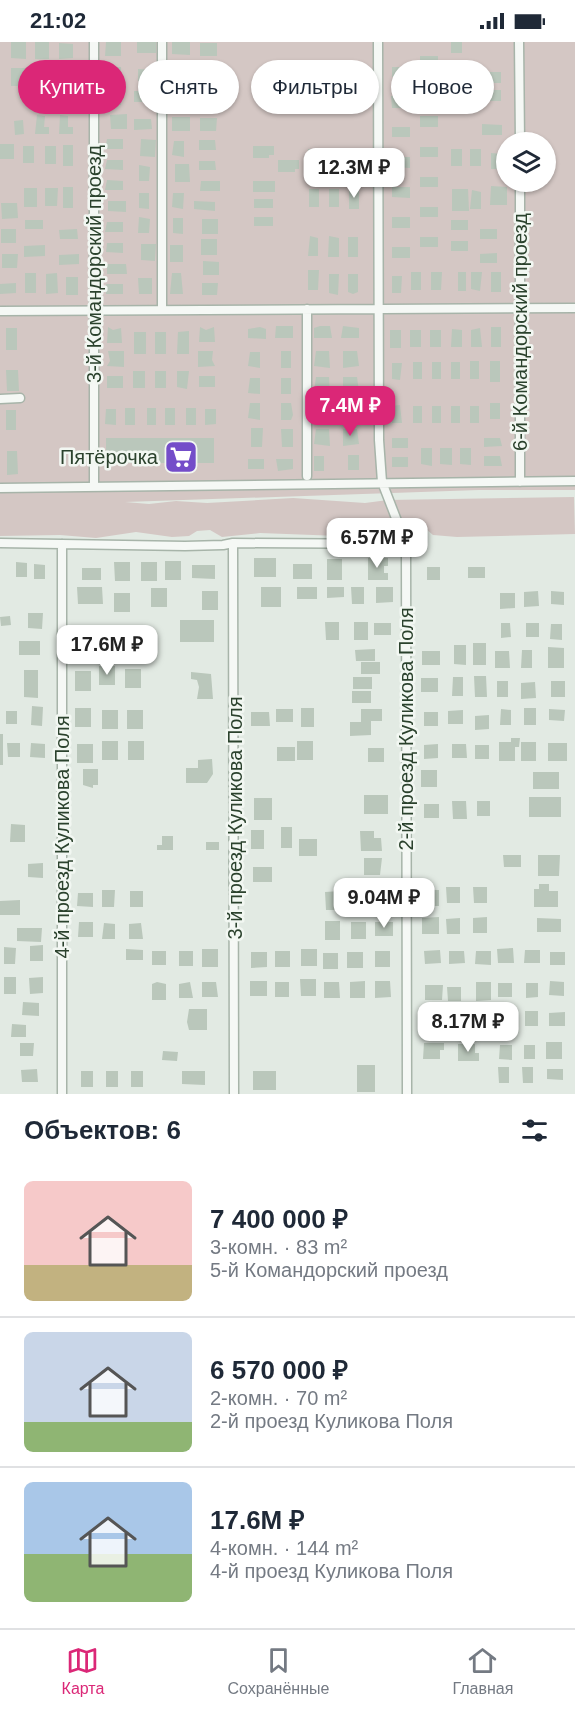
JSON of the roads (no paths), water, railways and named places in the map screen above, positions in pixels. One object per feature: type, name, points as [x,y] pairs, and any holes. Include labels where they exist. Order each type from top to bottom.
[{"type":"street","name":"3-й Командорский проезд","points":[[94,42],[94,486]]},
{"type":"street","points":[[162,42],[162,310]]},
{"type":"street","points":[[0,543],[185,546],[223,546],[233,543],[406,544],[382,482],[379,440],[378,42]]},
{"type":"street","points":[[519,42],[520,132]]},
{"type":"street","name":"6-й Командорский проезд","points":[[520,192],[520,482]]},
{"type":"street","points":[[306,476],[307,309]]},
{"type":"street","points":[[0,311],[575,309]]},
{"type":"street","points":[[0,399],[20,398]]},
{"type":"street","points":[[0,488],[575,481]]},
{"type":"street","name":"3-й проезд Куликова Поля","points":[[233,543],[234,1094]]},
{"type":"street","name":"4-й проезд Куликова Поля","points":[[62,544],[62,1094]]},
{"type":"street","name":"2-й проезд Куликова Поля","points":[[406,544],[408,1094]]},
{"type":"place","name":"Пятёрочка","points":[[181,457]]}]
